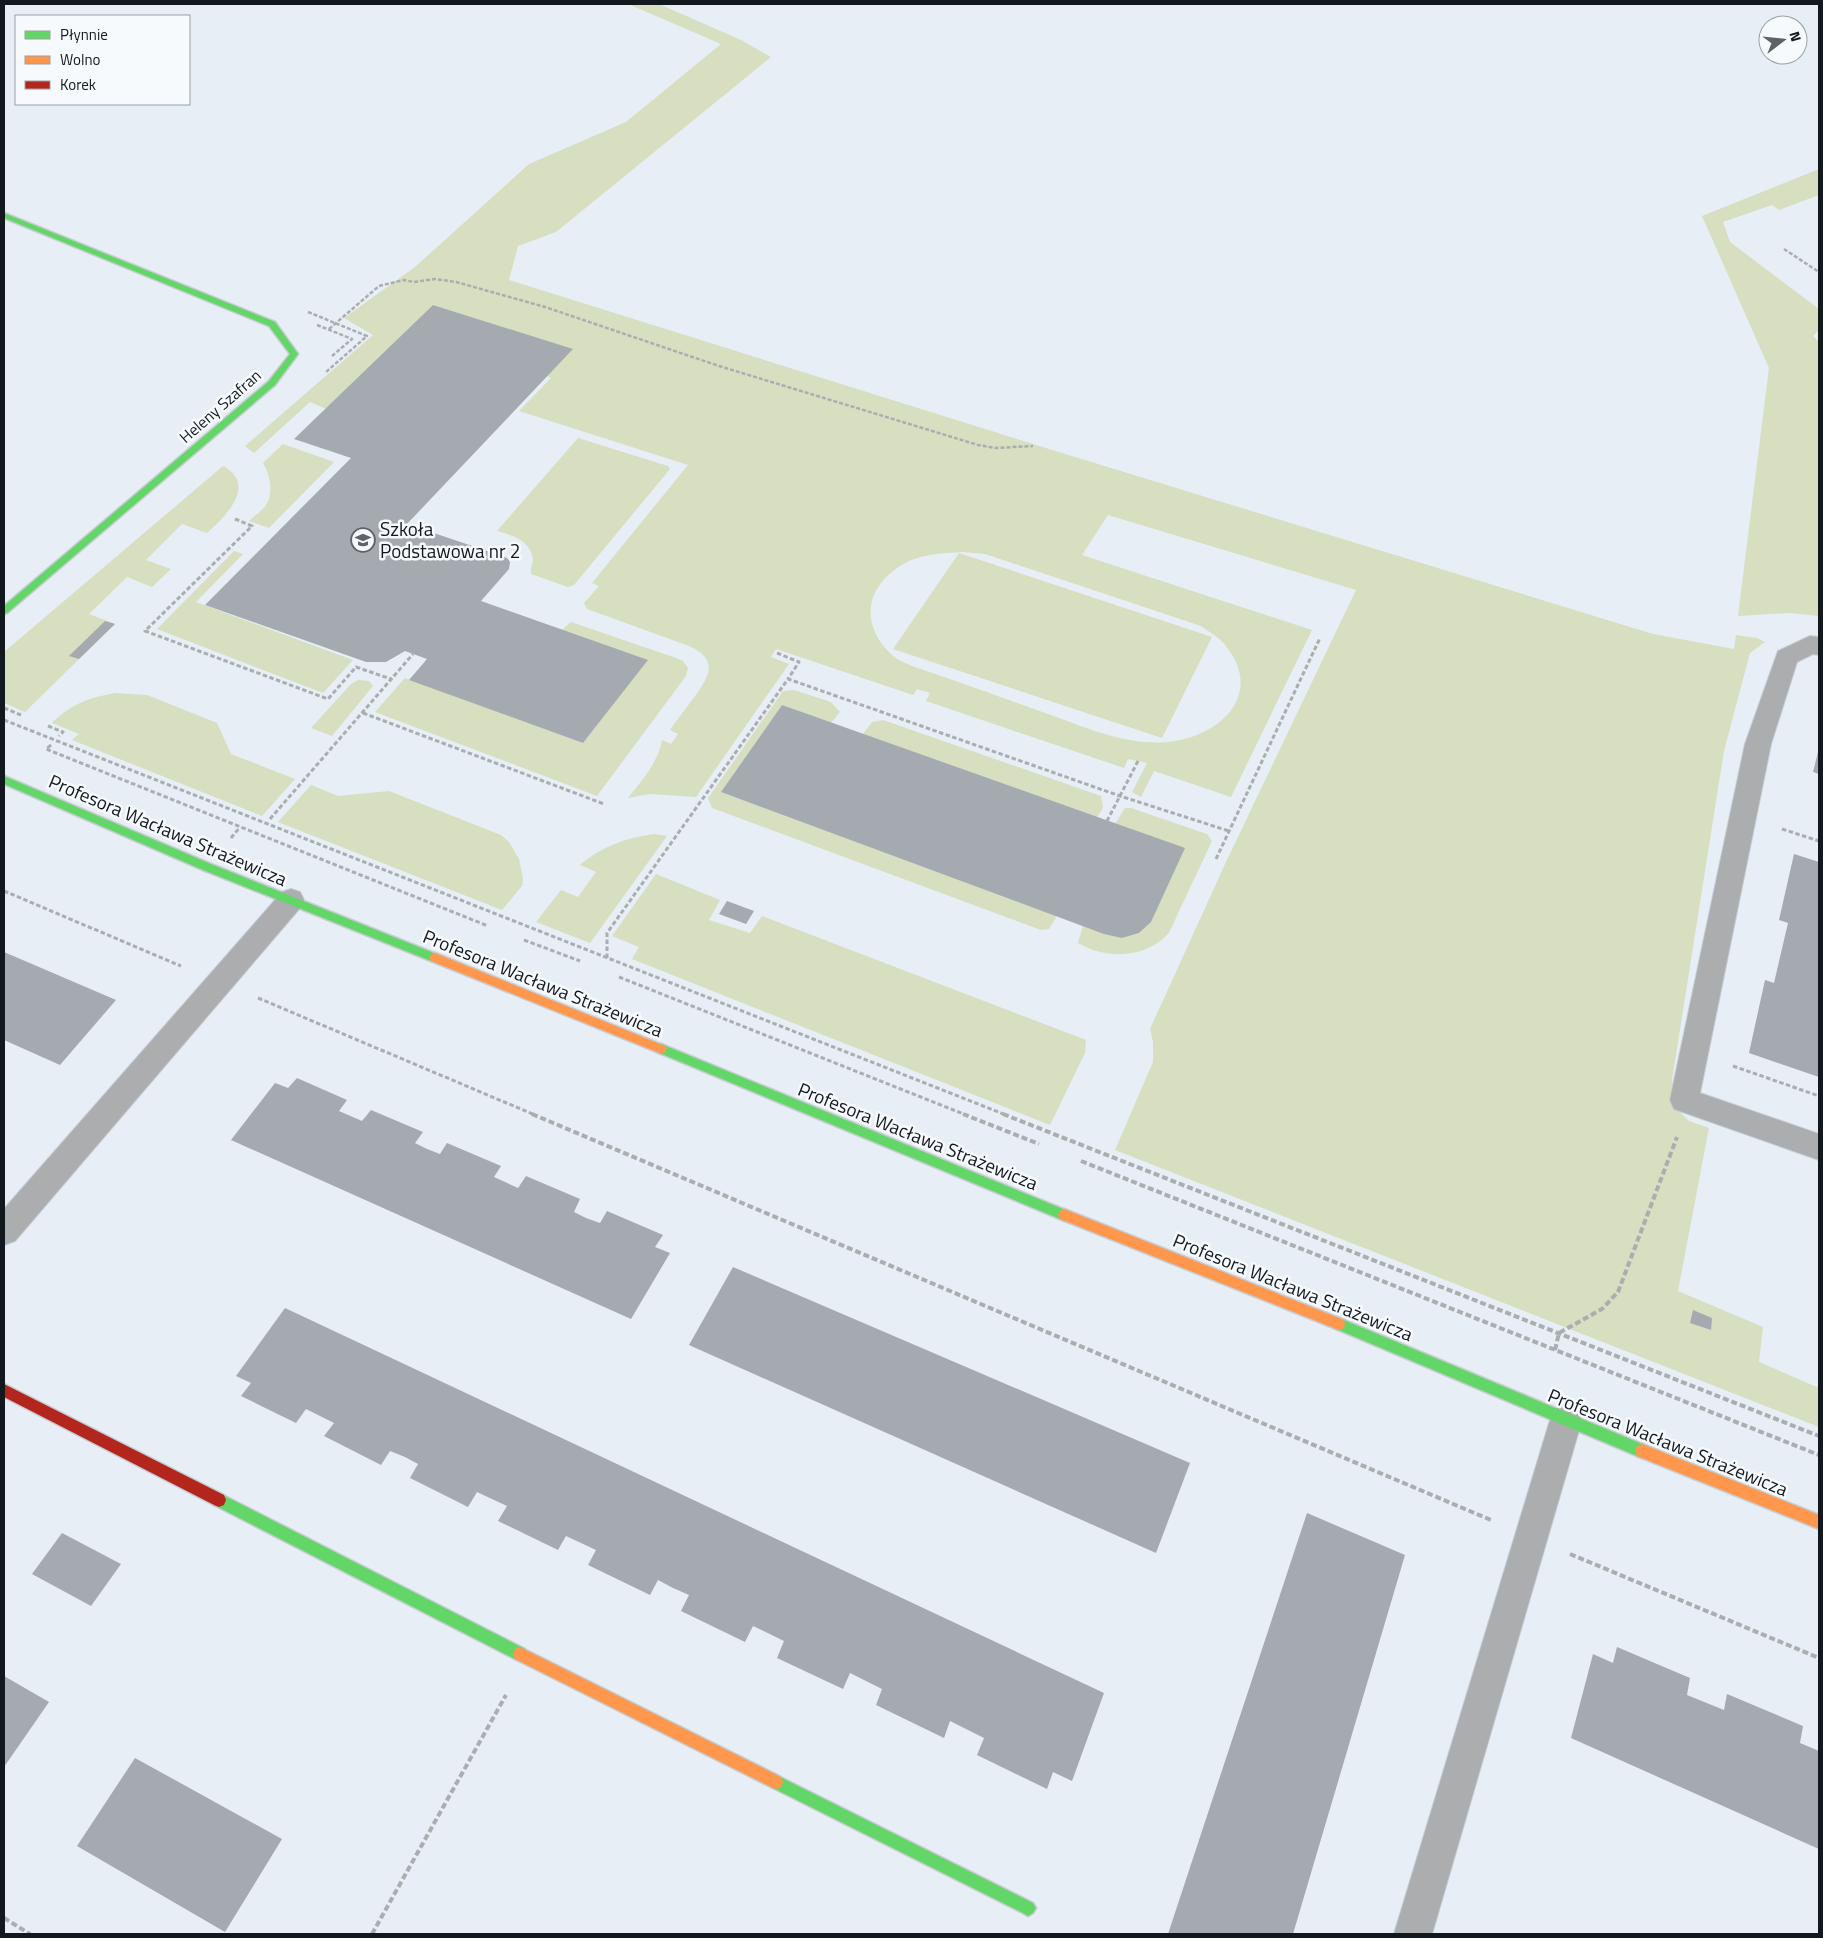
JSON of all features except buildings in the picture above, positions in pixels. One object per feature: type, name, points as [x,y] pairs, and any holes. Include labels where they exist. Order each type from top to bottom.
[{"type":"street","name":"Heleny Szafran","points":[[4,215],[272,324],[294,354],[272,384],[4,610]]},
{"type":"street","points":[[1819,646],[1810,645],[1787,657],[1758,744],[1684,1100],[1819,1147]]},
{"type":"street","name":"Profesora Wacława Strażewicza","points":[[4,780],[207,867],[1418,1356],[1566,1420],[1819,1522]]},
{"type":"street","points":[[4,1231],[291,900]]},
{"type":"street","points":[[4,1390],[528,1658],[1028,1908]]},
{"type":"street","points":[[1413,1934],[1566,1420]]},
{"type":"path","points":[[1784,249],[1819,272]]},
{"type":"path","points":[[329,329],[379,286],[404,280],[414,282],[435,279],[456,282],[545,307],[719,366],[978,445],[995,448],[1033,446]]},
{"type":"path","points":[[235,519],[252,526],[146,630],[328,699],[356,667],[391,679]]},
{"type":"path","points":[[1216,859],[1320,638]]},
{"type":"path","points":[[607,958],[607,933],[799,662],[778,653]]},
{"type":"path","points":[[270,819],[412,654]]},
{"type":"path","points":[[788,679],[1120,796],[1229,831]]},
{"type":"path","points":[[4,708],[21,714]]},
{"type":"path","points":[[363,713],[604,804]]},
{"type":"path","points":[[4,720],[1819,1436]]},
{"type":"path","points":[[48,726],[63,732],[60,736]]},
{"type":"path","points":[[51,745],[46,749],[488,926]]},
{"type":"path","points":[[1107,820],[1138,761]]},
{"type":"path","points":[[257,834],[262,829]]},
{"type":"path","points":[[4,892],[1819,1658]]},
{"type":"path","points":[[524,940],[580,962]]},
{"type":"path","points":[[618,977],[1039,1144]]},
{"type":"path","points":[[1694,1054],[1819,1096]]},
{"type":"path","points":[[1555,1350],[1559,1334],[1602,1309],[1618,1292],[1683,1120],[1684,1100]]},
{"type":"path","points":[[1081,1161],[1819,1455]]},
{"type":"path","points":[[372,1934],[528,1658]]},
{"type":"path","points":[[4,1918],[30,1934]]},
{"type":"green space","points":[[628,4],[659,4],[741,40],[771,57],[556,232],[518,246],[509,280],[1036,445],[1653,634],[1734,649],[1736,635],[1757,638],[1765,642],[1750,653],[1724,751],[1672,1080],[1675,1107],[1689,1121],[1709,1128],[1678,1291],[1763,1327],[1759,1362],[1819,1388],[1819,1427],[1115,1150],[1153,1062],[1153,1042],[1150,1029],[1226,862],[1356,590],[1108,515],[1082,555],[1312,630],[1231,797],[1154,771],[1141,797],[1132,792],[1147,763],[1128,759],[1124,768],[926,701],[930,693],[917,689],[913,695],[776,649],[771,657],[789,664],[696,797],[650,794],[628,798],[653,764],[662,740],[671,744],[678,734],[670,730],[707,676],[709,670],[708,663],[699,651],[689,646],[587,609],[584,603],[599,586],[592,583],[688,465],[519,411],[551,378],[547,376],[572,349],[433,305],[326,409],[310,402],[254,453],[245,446],[373,335],[344,318],[415,267],[529,164],[626,122],[721,44]],"holes":[[[963,552],[985,554],[1201,626],[1223,642],[1236,661],[1240,677],[1240,692],[1234,705],[1225,717],[1197,735],[1180,740],[1143,742],[1124,739],[1087,728],[912,666],[892,655],[882,644],[871,620],[874,596],[879,585],[888,575],[907,562],[923,557]]]},
{"type":"green space","points":[[1819,169],[1819,195],[1779,210],[1772,205],[1723,222],[1730,242],[1819,309],[1819,330],[1813,336],[1819,342],[1819,616],[1789,613],[1738,616],[1769,368],[1702,216]]},
{"type":"green space","points":[[578,438],[668,466],[670,469],[574,585],[568,587],[531,574],[533,559],[528,547],[520,539],[497,531]]},
{"type":"green space","points":[[283,444],[334,462],[269,528],[249,521],[264,507],[270,495],[268,473],[263,463]]},
{"type":"green space","points":[[223,466],[233,474],[238,482],[238,491],[235,501],[222,518],[207,533],[182,524],[146,560],[171,569],[152,587],[127,577],[89,614],[115,624],[25,712],[4,703],[4,652]]},
{"type":"green space","points":[[234,551],[243,554],[196,602],[353,660],[323,693],[157,629]]},
{"type":"green space","points":[[959,553],[1212,637],[1162,738],[893,649]]},
{"type":"green space","points":[[571,622],[676,658],[683,661],[688,668],[686,676],[597,796],[375,712],[405,678],[583,743],[647,661],[562,630]]},
{"type":"green space","points":[[358,680],[369,681],[373,686],[332,736],[311,728],[351,684]]},
{"type":"green space","points":[[794,690],[831,702],[840,712],[831,723],[782,705],[721,792],[1057,916],[1049,929],[1041,930],[712,808],[708,798],[783,691]]},
{"type":"green space","points":[[116,693],[147,695],[217,723],[231,754],[295,779],[262,816],[72,740],[79,734],[52,723],[59,716],[81,702]]},
{"type":"green space","points":[[883,720],[1101,796],[1103,808],[1097,817],[863,734],[872,722]]},
{"type":"green space","points":[[311,785],[338,796],[389,791],[501,835],[509,842],[519,859],[523,879],[522,886],[502,910],[278,822]]},
{"type":"green space","points":[[1125,808],[1131,808],[1207,834],[1212,841],[1167,935],[1147,949],[1124,954],[1112,954],[1100,952],[1078,943],[1083,926],[1122,938],[1139,933],[1151,922],[1115,824]]},
{"type":"green space","points":[[654,834],[667,836],[590,943],[536,922],[561,890],[578,897],[596,872],[580,865],[588,858],[615,844]]},
{"type":"green space","points":[[656,874],[720,900],[709,920],[750,933],[762,916],[1086,1040],[1085,1053],[1050,1125],[632,959],[639,947],[612,936]]},
{"type":"traffic: fast","points":[[4,215],[272,324],[294,354],[272,383],[4,611]]},
{"type":"traffic: fast","points":[[4,780],[207,867],[435,958]]},
{"type":"traffic: fast","points":[[661,1049],[1064,1215]]},
{"type":"traffic: fast","points":[[1339,1324],[1642,1451]]},
{"type":"traffic: fast","points":[[219,1500],[520,1654]]},
{"type":"traffic: fast","points":[[776,1782],[1028,1908]]},
{"type":"traffic: slow","points":[[435,958],[661,1049]]},
{"type":"traffic: slow","points":[[1064,1215],[1339,1324]]},
{"type":"traffic: slow","points":[[1642,1451],[1819,1522]]},
{"type":"traffic: slow","points":[[520,1654],[776,1782]]},
{"type":"traffic: jam","points":[[4,1390],[219,1500]]},
{"type":"place","name":"Szkoła Podstawowa nr 2","points":[[363,540]]}]
